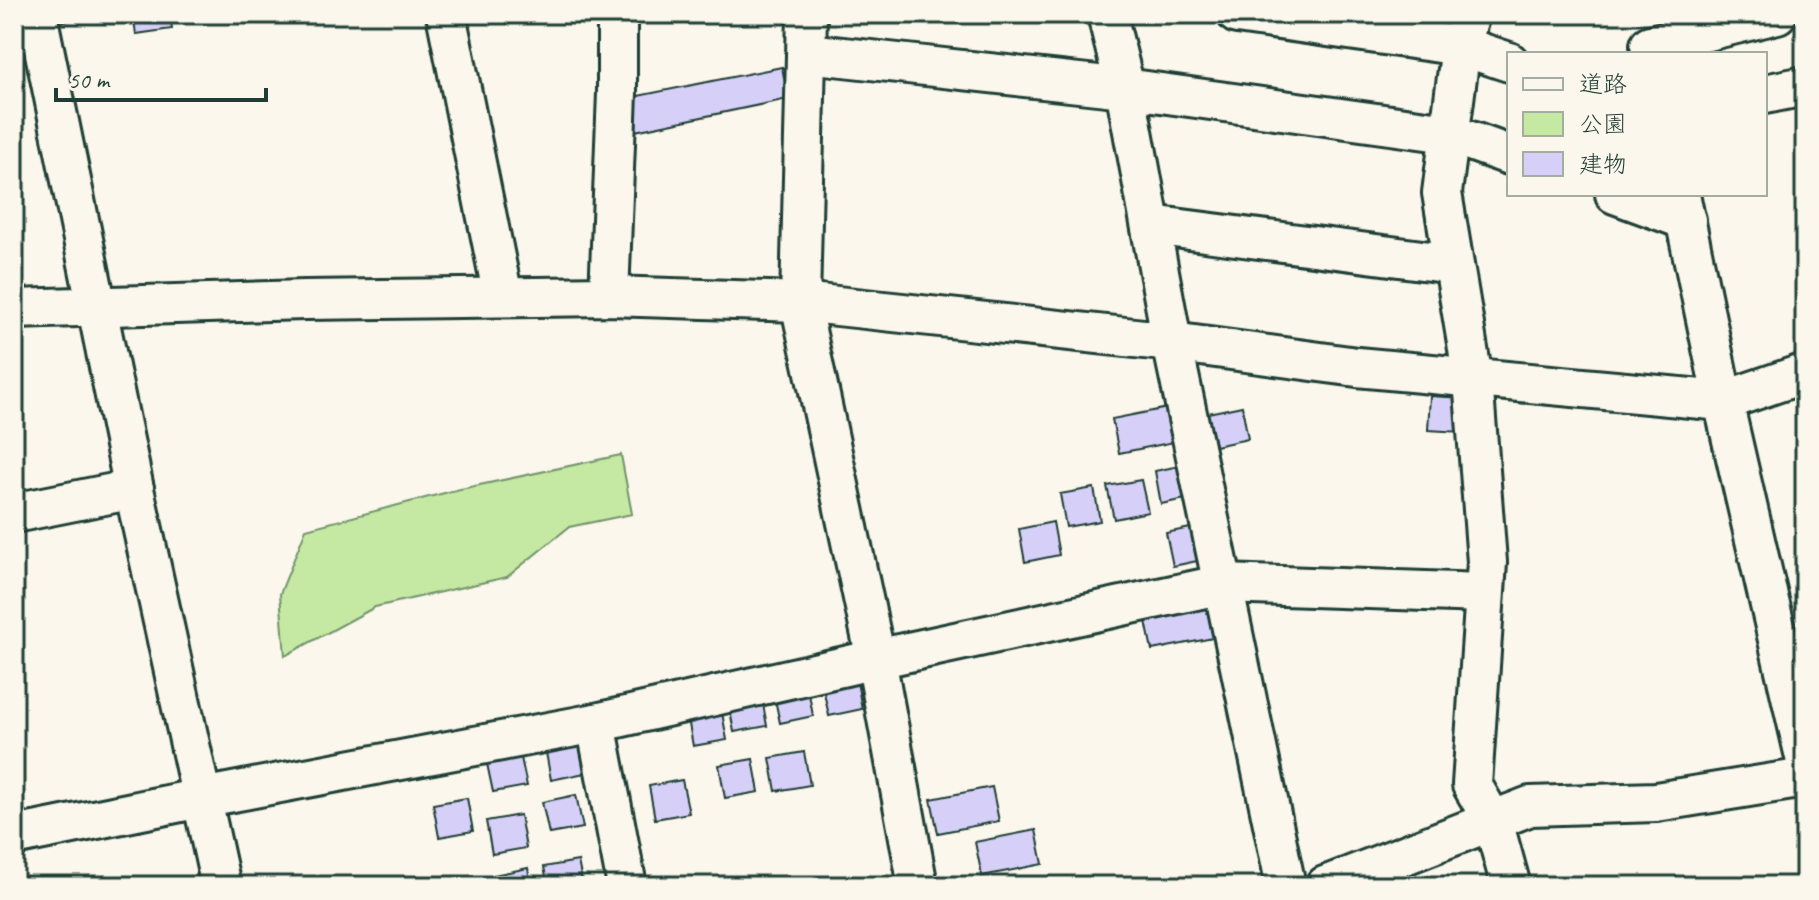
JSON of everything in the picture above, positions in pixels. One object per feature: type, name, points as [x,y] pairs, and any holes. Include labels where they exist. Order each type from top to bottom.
[{"type":"street","points":[[37,14],[134,489],[221,886]]},
{"type":"street","points":[[446,14],[503,297]]},
{"type":"street","points":[[609,296],[617,14]]},
{"type":"street","points":[[807,14],[800,302],[876,659],[918,886]]},
{"type":"street","points":[[1107,14],[1125,88],[1172,342],[1286,886]]},
{"type":"street","points":[[1237,14],[1466,30],[1507,61]]},
{"type":"street","points":[[1648,38],[1777,14]]},
{"type":"street","points":[[1466,30],[1448,133],[1442,193],[1473,379],[1487,562],[1472,785],[1493,821],[1511,886]]},
{"type":"street","points":[[807,53],[1125,88],[1448,133],[1507,154]]},
{"type":"street","points":[[1767,94],[1805,86]]},
{"type":"street","points":[[1625,196],[1683,207],[1723,401],[1805,757]]},
{"type":"street","points":[[1151,225],[1453,264]]},
{"type":"street","points":[[14,309],[305,300],[609,296],[800,302],[1172,342],[1357,367],[1723,401],[1805,373]]},
{"type":"street","points":[[14,513],[134,489]]},
{"type":"street","points":[[14,836],[596,723],[1224,584],[1483,593]]},
{"type":"street","points":[[596,723],[627,886]]},
{"type":"street","points":[[1325,886],[1530,806],[1656,802],[1805,778]]},
{"type":"green space","points":[[621,455],[632,514],[569,527],[507,577],[375,607],[285,656],[280,594],[306,529],[456,490]]},
{"type":"building","points":[[14,14],[26,14],[30,35],[14,38]]},
{"type":"building","points":[[55,14],[111,14],[56,23]]},
{"type":"building","points":[[133,14],[170,14],[172,29],[136,34]]},
{"type":"building","points":[[782,67],[788,99],[635,131],[628,98]]},
{"type":"building","points":[[1430,396],[1464,398],[1462,432],[1428,430]]},
{"type":"building","points":[[1242,406],[1248,439],[1215,446],[1208,413]]},
{"type":"building","points":[[1173,407],[1179,441],[1119,453],[1112,419]]},
{"type":"building","points":[[1189,464],[1195,497],[1161,504],[1155,471]]},
{"type":"building","points":[[1141,480],[1148,512],[1114,519],[1107,486]]},
{"type":"building","points":[[1094,488],[1100,521],[1066,527],[1060,494]]},
{"type":"building","points":[[1053,522],[1059,555],[1025,562],[1019,529]]},
{"type":"building","points":[[1200,526],[1207,559],[1173,566],[1166,533]]},
{"type":"building","points":[[1206,604],[1213,638],[1152,650],[1145,616]]},
{"type":"building","points":[[856,676],[862,709],[829,716],[822,683]]},
{"type":"building","points":[[807,683],[813,716],[780,723],[773,690]]},
{"type":"building","points":[[761,693],[767,726],[734,732],[728,699]]},
{"type":"building","points":[[721,707],[727,740],[693,746],[687,713]]},
{"type":"building","points":[[579,740],[585,773],[551,780],[545,747]]},
{"type":"building","points":[[804,752],[810,785],[776,791],[770,758]]},
{"type":"building","points":[[520,753],[527,786],[493,792],[486,759]]},
{"type":"building","points":[[753,759],[759,792],[725,798],[719,765]]},
{"type":"building","points":[[682,780],[689,813],[655,819],[649,786]]},
{"type":"building","points":[[992,787],[999,821],[938,833],[931,799]]},
{"type":"building","points":[[576,795],[583,828],[549,834],[542,802]]},
{"type":"building","points":[[467,798],[473,831],[439,837],[433,804]]},
{"type":"building","points":[[520,815],[526,848],[492,854],[486,821]]},
{"type":"building","points":[[1036,830],[1043,864],[982,876],[975,842]]},
{"type":"building","points":[[578,861],[583,886],[548,886],[544,867]]},
{"type":"building","points":[[528,868],[531,886],[497,886],[494,875]]}]
